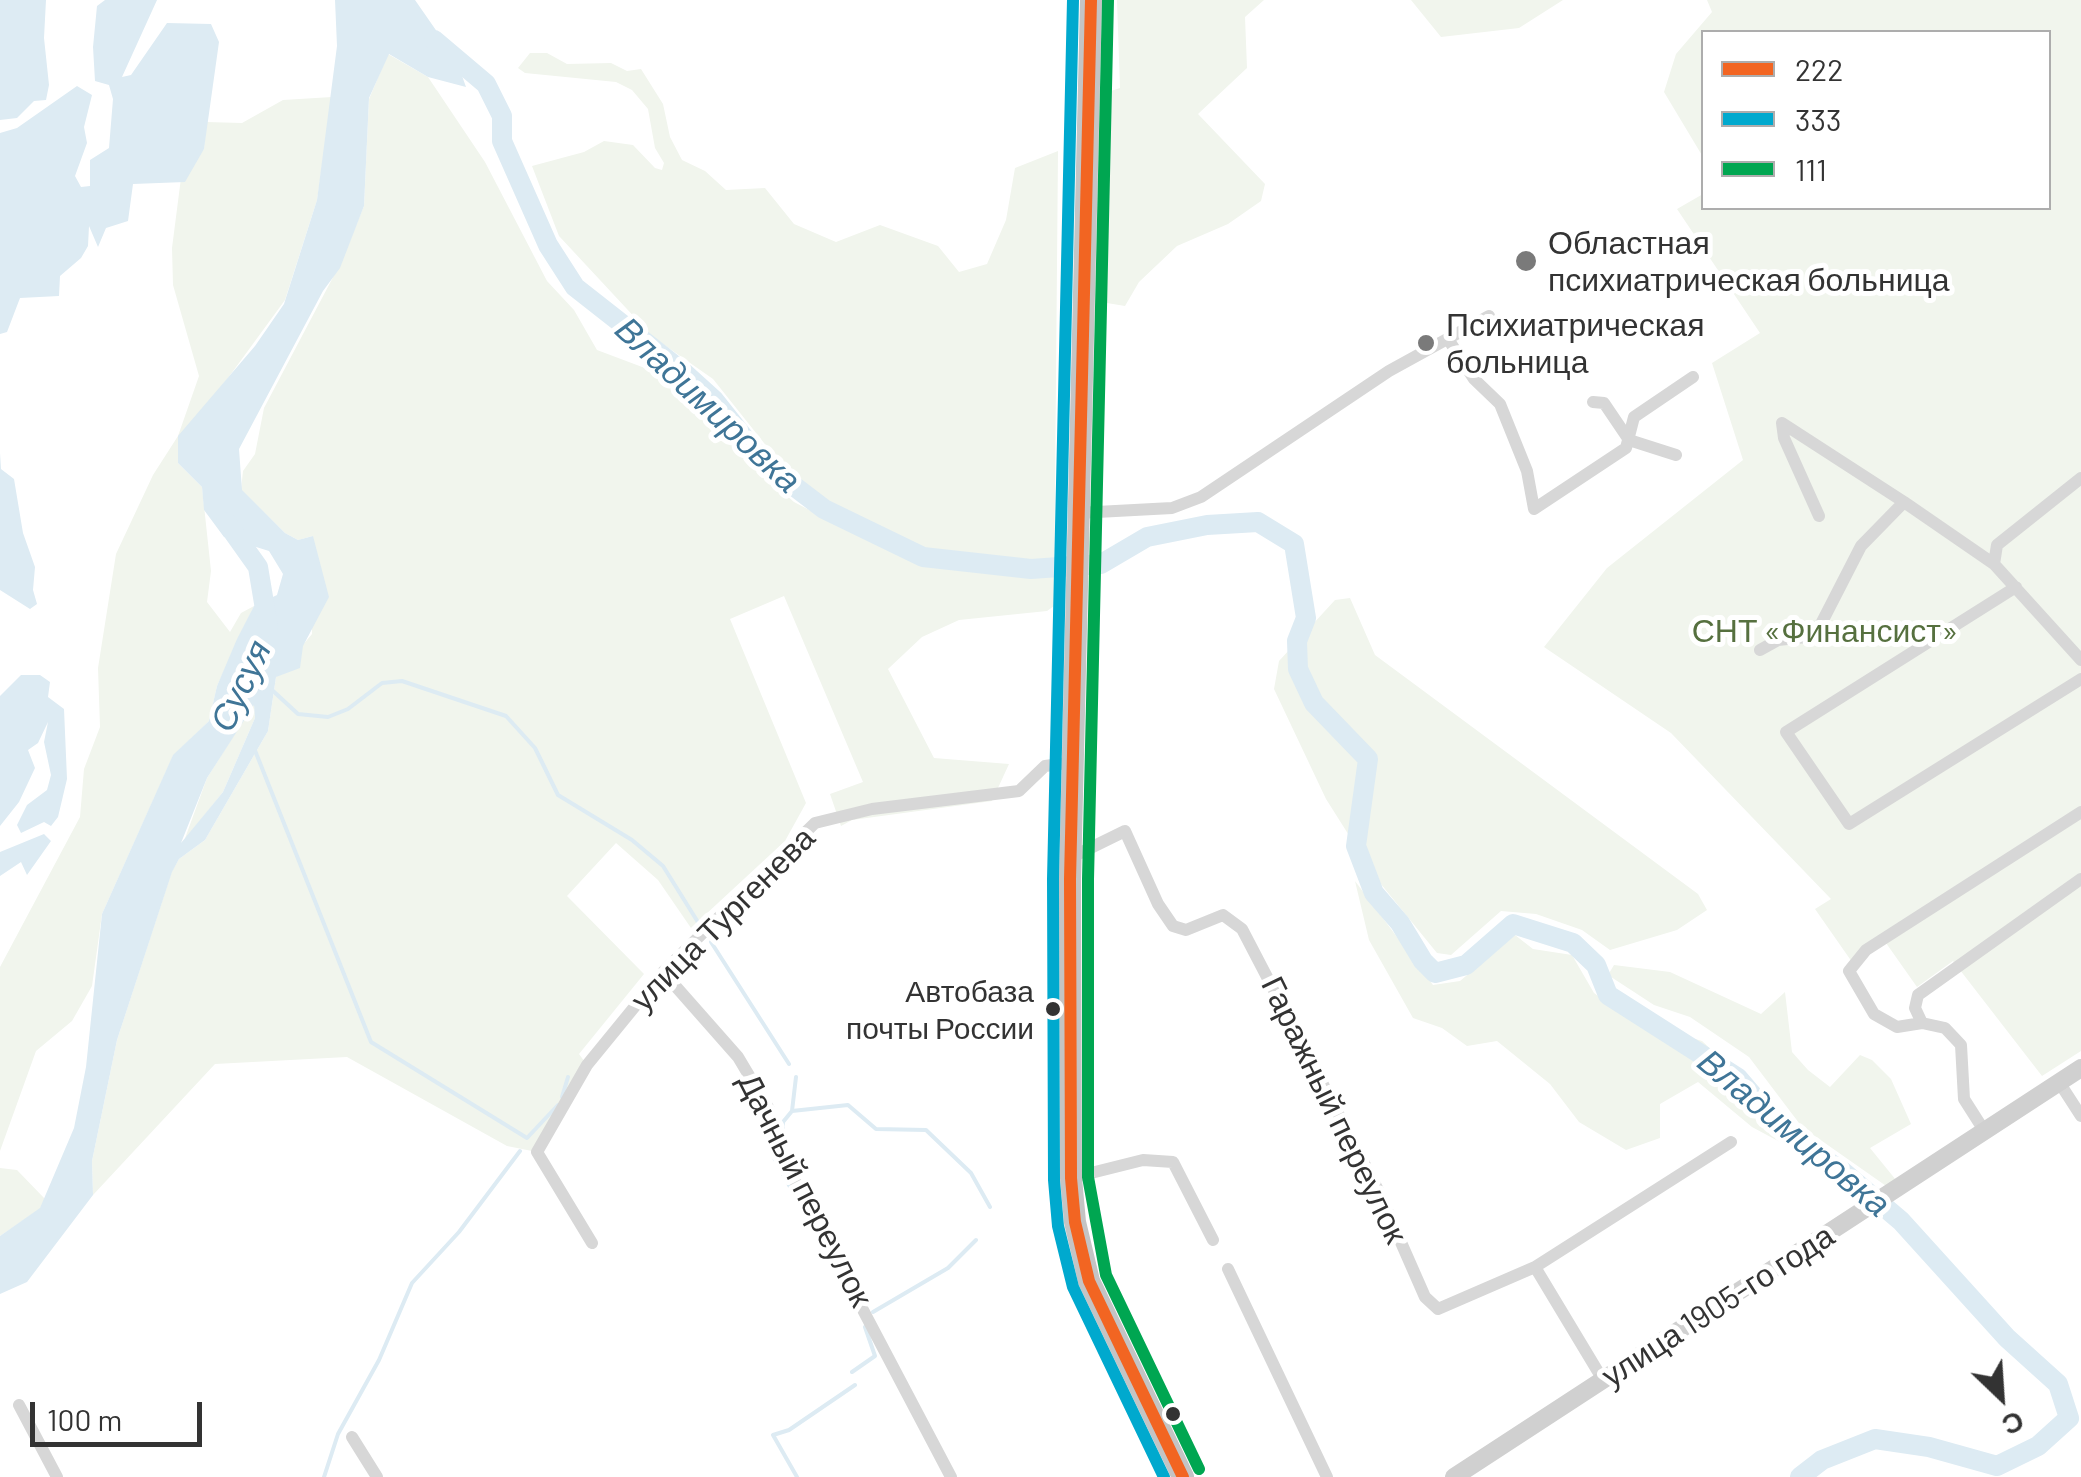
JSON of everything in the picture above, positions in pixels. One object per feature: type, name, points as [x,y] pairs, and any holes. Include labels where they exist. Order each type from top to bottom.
[{"type":"highway","points":[[1091,0],[1072,857],[1071,1178],[1086,1270],[1183,1477]]},
{"type":"street","points":[[1078,514],[1172,508],[1201,497],[1272,446],[1489,316]]},
{"type":"street","points":[[1448,339],[1474,379],[1500,404],[1528,471],[1534,510],[1626,448],[1634,417],[1692,377]]},
{"type":"street","points":[[1594,402],[1604,404],[1629,440],[1676,455]]},
{"type":"street","points":[[1819,516],[1784,438],[1782,422],[1994,564],[2081,660]]},
{"type":"street","points":[[1994,564],[1997,545],[2081,478]]},
{"type":"street","points":[[1760,650],[1778,640],[1806,637],[1821,624],[1862,546],[1904,502]]},
{"type":"street","points":[[2016,587],[1786,732],[1849,824],[2081,679]]},
{"type":"street","name":"улица Тургенева","points":[[592,1242],[537,1152],[586,1065],[663,972],[815,823],[872,809],[1020,791],[1045,766],[1076,762]]},
{"type":"street","points":[[1984,1132],[1964,1100],[1961,1045],[1945,1028],[1922,1023],[1897,1028],[1874,1014],[1849,971],[1866,950],[2081,812]]},
{"type":"street","name":"Гаражный переулок","points":[[1072,857],[1125,831],[1158,904],[1173,926],[1186,930],[1223,915],[1242,929],[1298,1028],[1378,1190],[1425,1297],[1438,1310],[1534,1267]]},
{"type":"street","points":[[1922,1023],[1915,1008],[1918,995],[2081,879]]},
{"type":"street","name":"Дачный переулок","points":[[663,972],[738,1057],[769,1109],[774,1141],[951,1477]]},
{"type":"street","name":"улица 1905-го года","points":[[1454,1477],[2081,1068]]},
{"type":"street","points":[[2059,1082],[2081,1116]]},
{"type":"street","points":[[1602,1380],[1534,1267],[1731,1142]]},
{"type":"street","points":[[1071,1178],[1143,1160],[1173,1162],[1213,1240]]},
{"type":"street","points":[[1228,1269],[1327,1477]]},
{"type":"street","points":[[19,1405],[57,1477]]},
{"type":"street","points":[[352,1437],[377,1477]]},
{"type":"green space","points":[[1117,0],[1264,0],[1245,17],[1247,68],[1198,114],[1265,184],[1261,201],[1228,224],[1177,246],[1139,282],[1125,306],[1101,302],[1111,91],[1120,88]]},
{"type":"green space","points":[[1411,0],[1563,0],[1519,28],[1441,37]]},
{"type":"green space","name":"СНТ «Финансист»","points":[[1707,0],[2081,0],[2081,1051],[2042,1076],[1953,961],[1917,987],[1886,943],[1852,962],[1815,909],[1831,899],[1671,733],[1544,647],[1607,568],[1743,460],[1712,363],[1760,333],[1677,209],[1701,195],[1701,210],[2051,210],[2051,30],[1701,30],[1701,154],[1664,92],[1676,54],[1712,12]]},
{"type":"green space","points":[[530,53],[547,53],[567,64],[611,63],[627,71],[641,69],[663,104],[670,137],[682,160],[705,171],[726,190],[765,188],[794,224],[836,242],[880,225],[938,246],[959,272],[987,264],[1006,220],[1015,168],[1058,151],[1054,606],[1047,611],[959,620],[922,637],[888,669],[934,758],[1009,764],[992,801],[852,820],[841,826],[830,794],[863,782],[784,596],[730,619],[806,803],[785,841],[691,928],[658,880],[616,843],[567,896],[644,974],[579,1054],[587,1065],[537,1152],[507,1146],[347,1057],[215,1064],[93,1195],[92,1161],[117,1040],[172,871],[179,859],[205,840],[268,731],[276,677],[312,634],[313,536],[298,540],[285,533],[241,490],[243,471],[255,454],[264,408],[340,264],[364,206],[369,99],[388,54],[428,77],[485,162],[547,281],[574,310],[597,350],[682,382],[741,455],[794,502],[844,528],[768,448],[713,379],[653,337],[559,236],[532,166],[584,152],[604,141],[633,145],[655,168],[662,170],[664,163],[655,148],[648,109],[632,90],[616,82],[525,73],[518,68]]},
{"type":"green space","points":[[332,97],[317,200],[285,300],[220,389],[178,463],[202,487],[211,571],[207,602],[230,632],[241,613],[254,606],[217,686],[209,721],[173,756],[102,914],[92,986],[72,1021],[36,1051],[0,1151],[0,967],[80,817],[84,769],[100,727],[98,668],[116,554],[153,475],[178,436],[199,376],[173,285],[172,248],[181,178],[204,149],[206,122],[242,123],[283,100]]},
{"type":"green space","points":[[1350,598],[1375,655],[1698,894],[1707,910],[1677,930],[1610,950],[1582,930],[1536,914],[1501,911],[1451,955],[1437,953],[1376,878],[1326,799],[1274,689],[1279,661],[1335,600]]},
{"type":"green space","points":[[254,703],[255,718],[223,792],[184,841],[207,778]]},
{"type":"green space","points":[[1355,881],[1433,985],[1460,981],[1515,935],[1533,949],[1572,955],[1594,993],[1630,1019],[1702,1041],[1803,1135],[1793,1149],[1752,1127],[1698,1082],[1660,1104],[1660,1138],[1626,1150],[1579,1122],[1550,1084],[1497,1041],[1467,1046],[1442,1028],[1413,1018],[1369,940]]},
{"type":"green space","points":[[1614,965],[1670,972],[1761,1014],[1785,992],[1792,1052],[1808,1070],[1830,1087],[1860,1055],[1872,1060],[1891,1079],[1911,1124],[1870,1148],[1896,1180],[1889,1188],[1802,1127],[1749,1057],[1690,1017],[1654,1005],[1608,975]]},
{"type":"green space","points":[[0,1168],[17,1170],[45,1199],[40,1209],[0,1236]]},
{"type":"water","points":[[0,0],[46,0],[44,38],[49,85],[46,100],[34,101],[17,118],[0,120]]},
{"type":"water","points":[[105,0],[157,0],[122,77],[131,75],[167,23],[211,24],[219,42],[204,149],[185,182],[133,184],[128,221],[106,228],[98,247],[89,226],[88,246],[81,258],[60,276],[59,296],[20,298],[7,332],[0,334],[0,133],[17,128],[77,86],[92,95],[84,127],[87,143],[75,176],[81,187],[90,186],[90,160],[109,148],[113,99],[109,85],[95,81],[97,6]]},
{"type":"water","points":[[335,0],[415,0],[456,59],[466,87],[428,77],[389,54],[369,98],[364,206],[340,268],[323,291],[239,449],[242,490],[285,533],[298,540],[313,536],[329,597],[303,646],[300,668],[276,677],[268,731],[205,840],[179,859],[172,872],[117,1040],[92,1161],[93,1195],[27,1282],[0,1294],[0,1236],[40,1208],[74,1128],[86,1067],[102,914],[173,755],[209,721],[217,686],[237,639],[254,606],[277,595],[283,574],[269,551],[224,537],[204,510],[202,487],[178,463],[178,436],[255,346],[284,304],[317,200],[337,46]],"holes":[[[254,705],[255,718],[223,792],[181,843],[207,778]]]},
{"type":"water","points":[[0,453],[1,469],[14,479],[23,533],[35,567],[33,590],[37,604],[30,609],[0,590]]},
{"type":"water","points":[[21,675],[40,675],[50,682],[48,697],[64,709],[67,779],[58,817],[51,826],[44,822],[21,833],[17,825],[27,805],[47,790],[51,775],[44,742],[48,722],[38,743],[28,750],[35,768],[19,802],[0,826],[0,696]]},
{"type":"water","points":[[44,834],[51,841],[27,875],[21,862],[0,876],[0,852]]},
{"type":"waterway","name":"Владимировка","points":[[434,40],[486,84],[502,116],[502,141],[548,245],[575,287],[682,371],[714,400],[765,464],[824,509],[923,557],[1031,569],[1101,564],[1147,537],[1207,525],[1258,522],[1294,544],[1306,618],[1297,641],[1298,669],[1314,703],[1368,759],[1356,846],[1374,893],[1400,923],[1423,961],[1435,973],[1466,965],[1513,924],[1573,943],[1596,965],[1608,995],[1738,1078],[1785,1133],[1842,1171],[1901,1221],[2007,1338],[2058,1384],[2069,1418],[2038,1446],[1997,1466],[1929,1447],[1875,1439],[1822,1460],[1800,1477]]},
{"type":"waterway","name":"Сусуя","points":[[226,522],[258,567],[268,627]]},
{"type":"waterway","points":[[272,690],[298,714],[328,717],[348,709],[382,683],[402,681],[506,716],[535,748],[558,795],[632,840],[663,866],[701,927]]},
{"type":"waterway","points":[[254,748],[371,1042],[527,1138],[558,1105]]},
{"type":"waterway","points":[[711,942],[789,1064]]},
{"type":"waterway","points":[[562,1097],[568,1077]]},
{"type":"waterway","points":[[782,1142],[783,1122],[792,1111],[796,1077]]},
{"type":"waterway","points":[[792,1111],[848,1105],[876,1129],[926,1130],[971,1173],[990,1207]]},
{"type":"waterway","points":[[324,1477],[338,1434],[379,1360],[412,1283],[459,1232],[520,1151]]},
{"type":"waterway","points":[[772,1154],[807,1218]]},
{"type":"waterway","points":[[873,1312],[948,1268],[976,1240]]},
{"type":"waterway","points":[[852,1372],[875,1356],[865,1327]]},
{"type":"waterway","points":[[797,1477],[773,1435],[789,1430],[855,1385]]},
{"type":"transit line","name":"333","points":[[1073,0],[1053,879],[1054,1180],[1058,1226],[1073,1287],[1164,1477]]},
{"type":"transit line","name":"222","points":[[1091,0],[1070,879],[1071,1178],[1075,1222],[1089,1281],[1183,1477]]},
{"type":"transit line","name":"111","points":[[1108,0],[1088,879],[1088,1177],[1106,1275],[1199,1469]]},
{"type":"place","name":"Областная психиатрическая больница","points":[[1526,261]]},
{"type":"place","name":"Психиатрическая больница","points":[[1426,343]]},
{"type":"place","name":"Автобаза почты России","points":[[1053,1009]]}]
